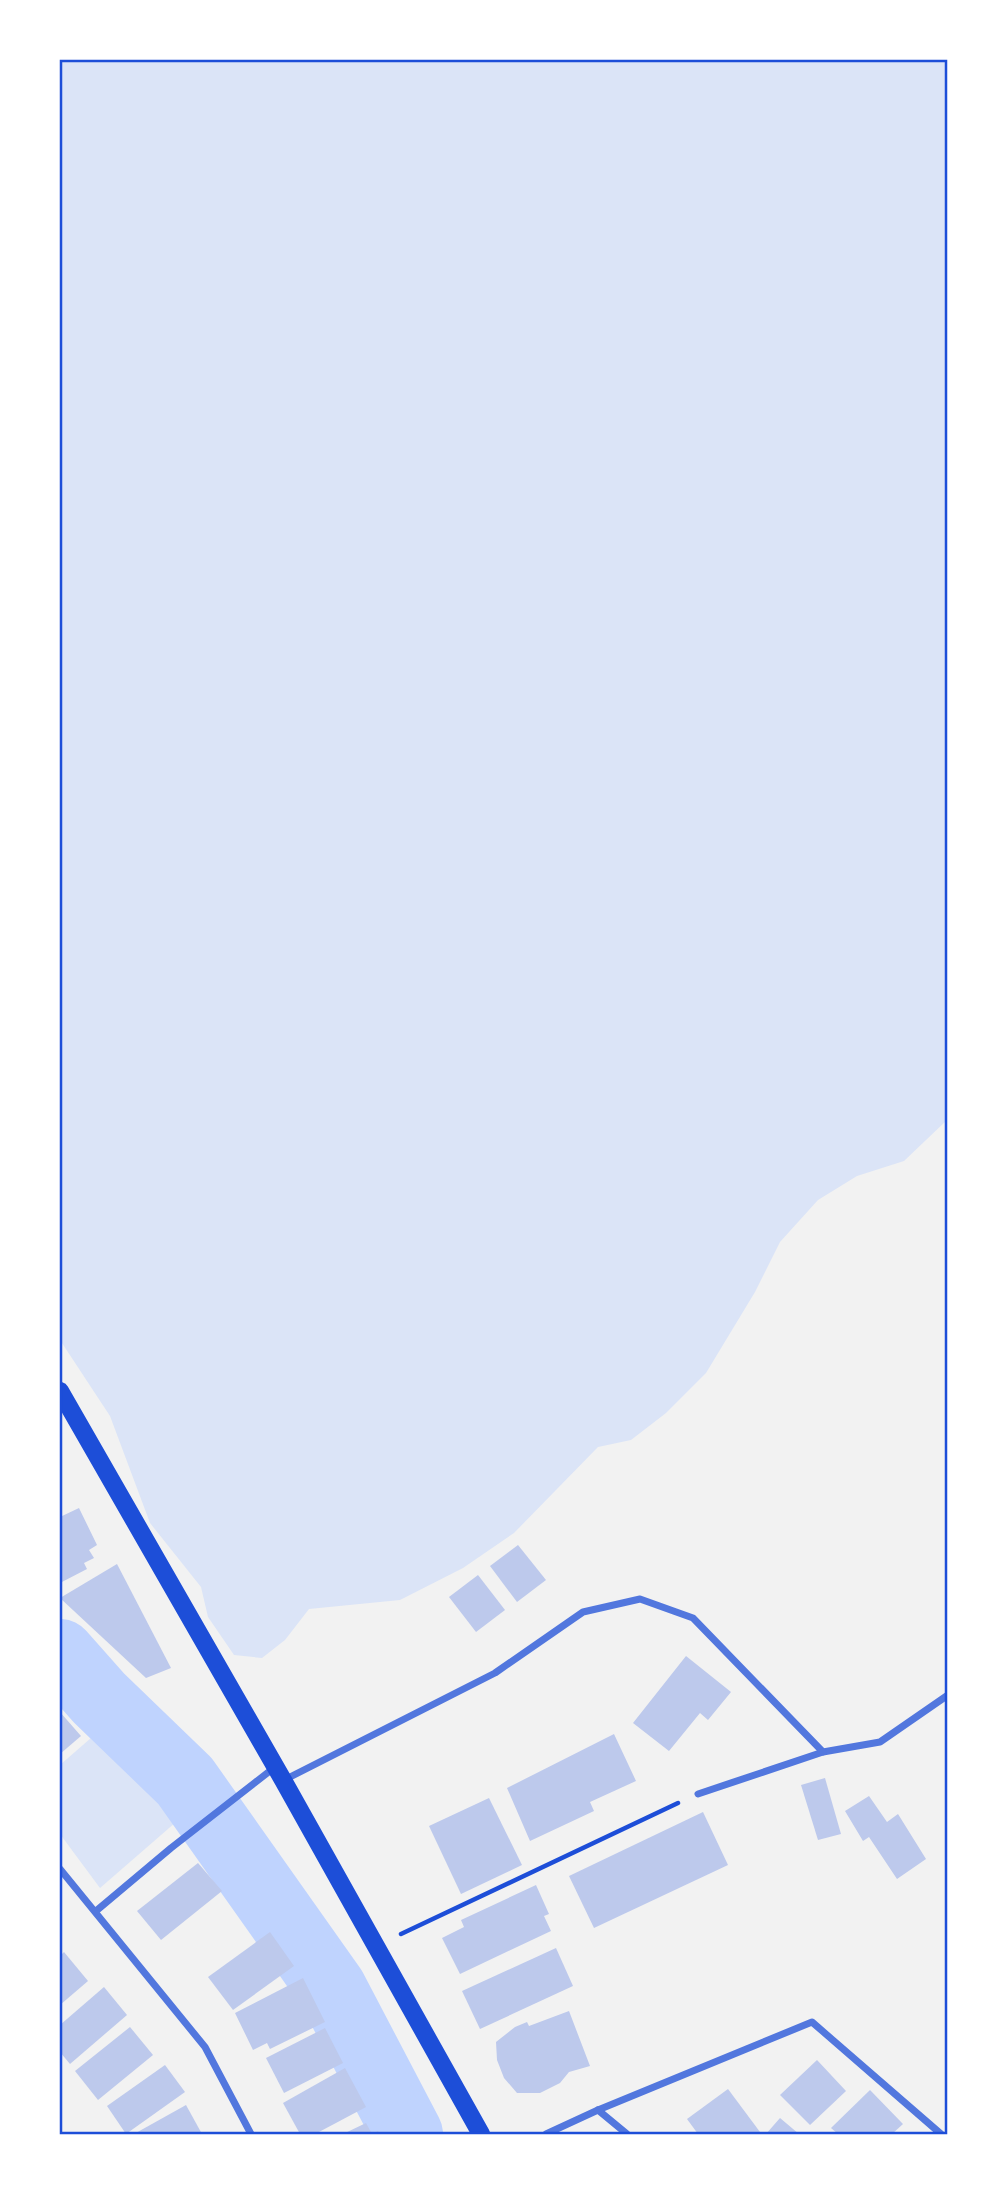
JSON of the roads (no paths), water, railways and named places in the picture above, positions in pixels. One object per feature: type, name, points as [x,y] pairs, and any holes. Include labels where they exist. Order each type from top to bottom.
[{"type":"main road","points":[[60,1391],[377,1946],[481,2134]]},
{"type":"street","points":[[96,1911],[171,1848],[243,1793],[495,1673],[583,1612],[640,1599],[693,1618],[822,1752]]},
{"type":"street","points":[[698,1794],[822,1752],[880,1742],[947,1695]]},
{"type":"street","points":[[60,1869],[205,2047],[251,2134]]},
{"type":"street","points":[[546,2134],[812,2022],[941,2134]]},
{"type":"street","points":[[598,2110],[627,2134]]},
{"type":"waterway","points":[[60,1654],[99,1698],[185,1781],[332,1989],[408,2134]]}]
